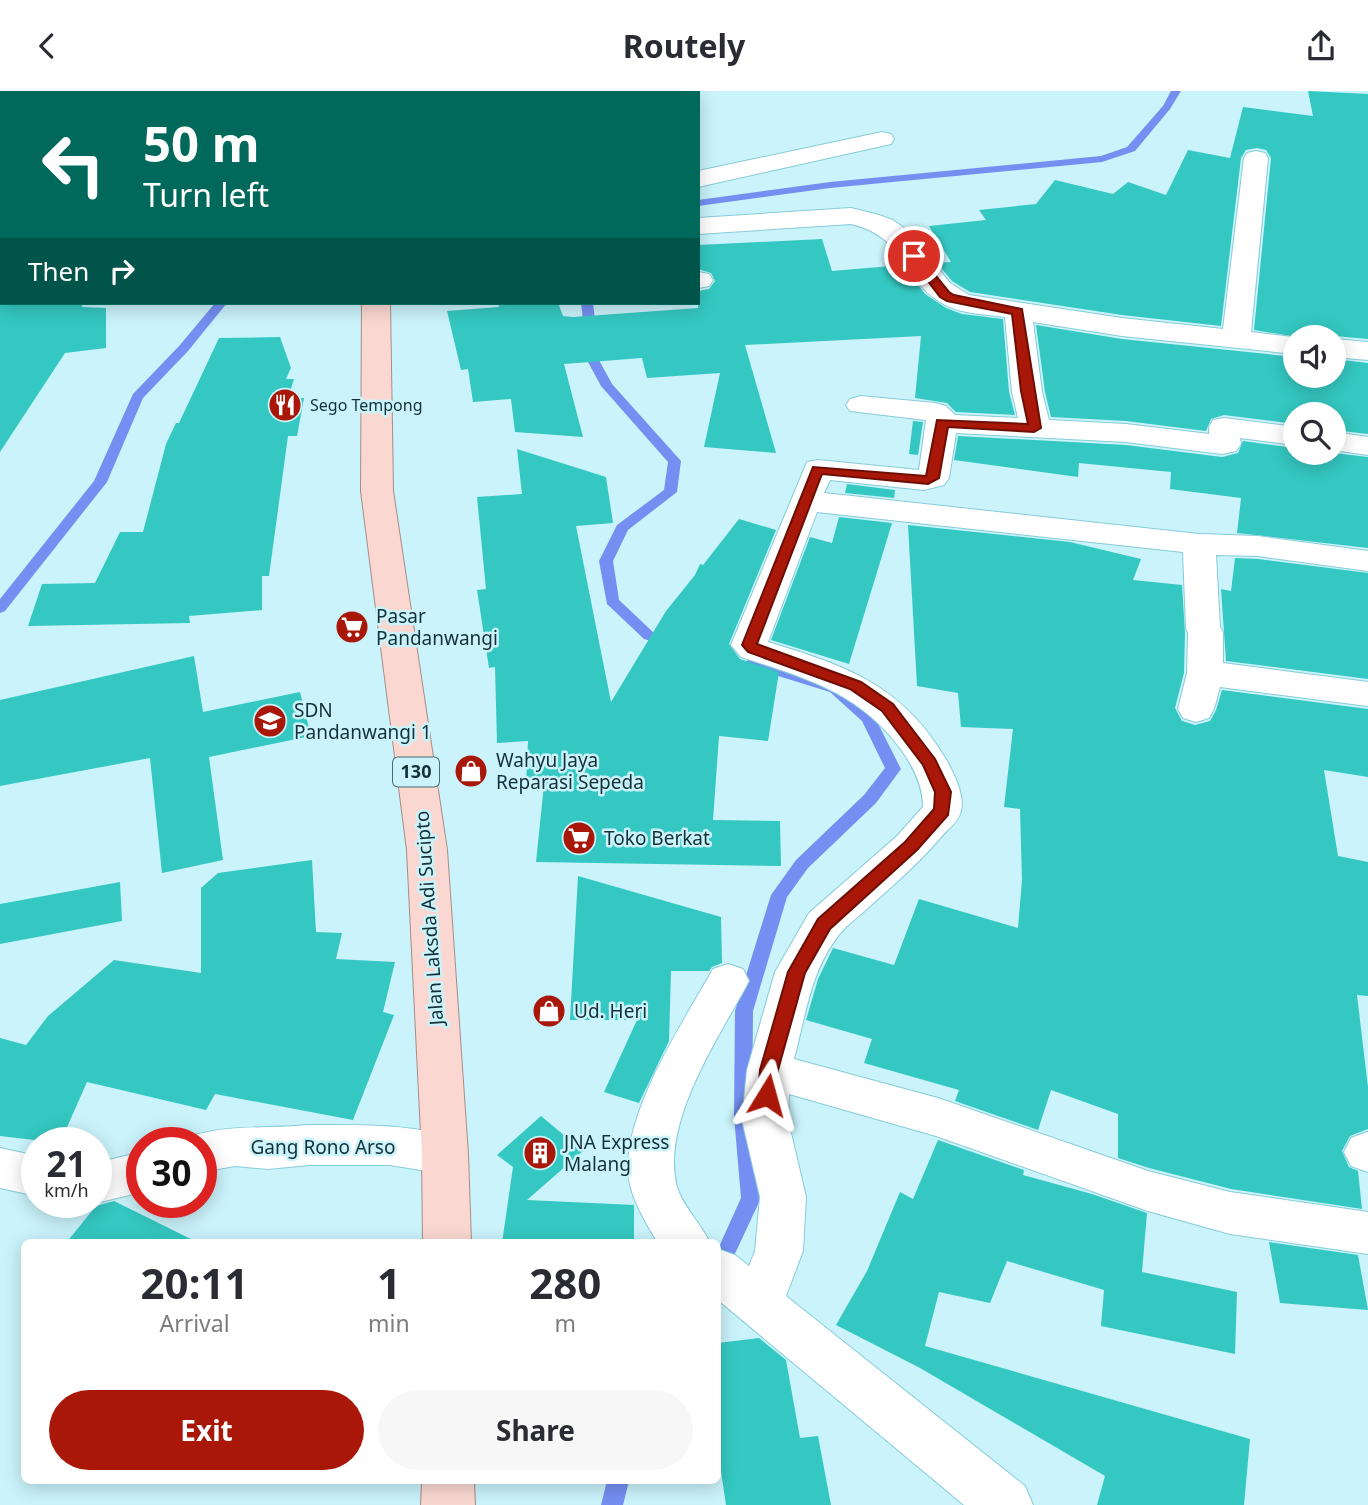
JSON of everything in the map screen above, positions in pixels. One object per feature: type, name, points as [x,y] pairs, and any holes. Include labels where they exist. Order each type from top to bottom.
[{"type":"main road","name":"Jalan Laksda Adi Sucipto","points":[[376,305],[377,491],[427,850],[445,1154],[447,1239]]},
{"type":"main road","points":[[448,1484],[448,1505]]},
{"type":"street","points":[[700,179],[882,139]]},
{"type":"street","points":[[1236,340],[1256,158]]},
{"type":"street","points":[[700,226],[851,216],[874,221],[898,237],[944,295],[962,302],[1236,340],[1283,344]]},
{"type":"street","points":[[1018,311],[1034,428]]},
{"type":"street","points":[[1346,349],[1368,352]]},
{"type":"street","points":[[861,405],[934,412],[941,416],[933,478],[924,480],[818,469],[750,645],[753,649],[856,686],[888,707],[929,762],[943,792],[942,811],[911,846],[824,924],[796,972],[769,1070],[765,1119],[783,1197],[779,1251],[743,1292],[1006,1505]]},
{"type":"street","points":[[942,423],[1126,433],[1222,445],[1225,444],[1224,427],[1283,434]]},
{"type":"street","points":[[1346,443],[1368,446]]},
{"type":"street","points":[[806,501],[1199,544],[1258,546],[1368,561]]},
{"type":"street","points":[[1196,709],[1205,673],[1206,632],[1203,628],[1199,544]]},
{"type":"street","points":[[1205,673],[1368,694]]},
{"type":"street","points":[[683,1239],[669,1220],[652,1177],[654,1138],[664,1104],[728,981]]},
{"type":"street","points":[[769,1070],[938,1117],[1148,1191],[1230,1213],[1368,1233]]},
{"type":"street","name":"Gang Rono Arso","points":[[217,1149],[234,1146],[268,1149],[309,1145],[390,1145],[445,1154]]},
{"type":"street","points":[[0,1168],[21,1173]]},
{"type":"building","points":[[1308,91],[1368,94],[1368,339],[1346,337],[1346,325],[1283,325],[1283,335],[1254,330],[1271,158],[1266,150],[1257,148],[1246,150],[1241,158],[1221,326],[1122,315],[970,292],[952,281],[937,263],[951,262],[929,226],[986,220],[979,210],[1036,204],[1055,180],[1113,194],[1128,182],[1166,195],[1188,150],[1230,158],[1243,107],[1313,116]]},
{"type":"building","points":[[822,239],[832,271],[903,265],[925,294],[946,308],[962,314],[1003,319],[1009,392],[1015,415],[956,412],[947,403],[915,398],[921,336],[745,345],[776,453],[704,447],[720,373],[647,378],[642,358],[564,364],[583,437],[515,432],[511,399],[473,402],[468,369],[461,370],[447,311],[498,305],[559,305],[563,316],[573,317],[698,308],[700,291],[709,289],[715,281],[711,273],[700,270],[700,245]]},
{"type":"building","points":[[0,305],[82,305],[106,308],[106,348],[65,353],[0,452]]},
{"type":"building","points":[[1036,325],[1122,339],[1283,356],[1283,388],[1346,388],[1346,360],[1368,363],[1368,434],[1346,431],[1346,402],[1283,402],[1283,422],[1224,415],[1211,419],[1206,431],[1126,421],[1051,417]]},
{"type":"building","points":[[280,337],[291,368],[286,379],[294,379],[288,398],[304,398],[297,436],[288,436],[269,576],[262,576],[262,610],[189,616],[190,623],[28,626],[42,584],[95,583],[120,532],[143,532],[166,444],[176,423],[179,423],[219,338]]},
{"type":"building","points":[[913,421],[923,422],[918,455],[909,454]]},
{"type":"building","points":[[958,436],[1126,445],[1222,457],[1238,453],[1243,441],[1283,446],[1283,465],[1346,465],[1346,454],[1368,457],[1368,548],[1237,533],[1241,498],[1170,489],[1171,472],[1079,463],[1078,477],[954,460]]},
{"type":"building","points":[[517,449],[606,477],[613,523],[576,526],[611,702],[666,611],[695,575],[700,564],[703,565],[739,519],[776,530],[729,644],[740,659],[779,672],[768,741],[719,736],[713,820],[780,821],[781,866],[536,862],[544,785],[526,785],[528,741],[497,743],[495,667],[489,668],[477,590],[486,589],[477,497],[522,494]]},
{"type":"building","points":[[847,484],[895,490],[894,498],[845,493]]},
{"type":"building","points":[[839,517],[892,523],[849,664],[771,640],[810,537],[832,543]]},
{"type":"building","points":[[908,525],[1070,542],[1141,559],[1133,580],[1182,585],[1184,673],[1175,708],[1182,721],[1195,725],[1210,721],[1222,690],[1368,709],[1368,777],[1324,770],[1338,856],[1368,862],[1368,996],[1357,995],[1368,1087],[1368,1129],[1350,1136],[1342,1151],[1349,1167],[1358,1171],[1362,1209],[1231,1189],[1118,1158],[1118,1114],[1051,1090],[1038,1130],[955,1101],[959,1090],[864,1063],[872,1039],[806,1020],[818,979],[833,948],[894,965],[919,899],[1018,928],[1022,880],[1020,809],[1004,807],[1013,729],[961,727],[958,693],[917,686]]},
{"type":"building","points":[[1235,558],[1368,573],[1368,679],[1226,661],[1221,589],[1231,591]]},
{"type":"building","points":[[194,656],[203,712],[300,692],[311,736],[209,757],[223,860],[162,873],[150,758],[0,786],[0,700]]},
{"type":"building","points":[[312,860],[316,932],[342,933],[336,959],[395,962],[383,1012],[394,1015],[353,1120],[215,1094],[206,1110],[87,1082],[67,1127],[21,1127],[21,1138],[0,1136],[0,1038],[26,1045],[48,1016],[114,960],[201,973],[201,888],[218,873]]},
{"type":"building","points":[[578,876],[721,917],[722,963],[709,971],[671,971],[669,1041],[639,1103],[604,1092],[637,1020],[570,1020]]},
{"type":"building","points":[[120,882],[122,921],[0,944],[0,904]]},
{"type":"building","points":[[541,1116],[583,1151],[527,1200],[634,1205],[634,1239],[503,1239],[513,1167],[497,1155]]},
{"type":"building","points":[[938,1140],[1024,1170],[1023,1175],[1147,1213],[1142,1272],[1237,1292],[1235,1354],[1101,1326],[1104,1290],[1007,1261],[990,1303],[939,1292],[925,1346],[1250,1439],[1244,1505],[1097,1505],[1105,1476],[920,1368],[836,1325],[867,1271],[900,1192],[913,1199]]},
{"type":"building","points":[[114,1201],[126,1207],[126,1218],[148,1218],[191,1239],[69,1239],[86,1218],[112,1218]]},
{"type":"building","points":[[1269,1242],[1358,1255],[1368,1310],[1280,1303]]},
{"type":"building","points":[[759,1338],[786,1360],[800,1438],[818,1436],[831,1505],[726,1505],[721,1471],[721,1343]]},
{"type":"waterway","points":[[700,203],[830,185],[1102,159],[1131,149],[1167,107],[1176,91]]},
{"type":"waterway","points":[[0,608],[100,482],[137,397],[184,348],[219,305]]},
{"type":"waterway","points":[[587,305],[594,362],[607,386],[675,461],[670,492],[622,528],[606,561],[612,601],[649,636],[672,642]]},
{"type":"waterway","points":[[721,1263],[751,1198],[743,1116],[744,1011],[779,895],[802,864],[870,799],[893,769],[868,718],[835,688],[751,663]]},
{"type":"waterway","points":[[612,1505],[617,1484]]},
{"type":"place","name":"Sego Tempong","points":[[285,405]]},
{"type":"place","name":"Pasar Pandanwangi","points":[[352,627]]},
{"type":"place","name":"SDN Pandanwangi 1","points":[[270,721]]},
{"type":"place","name":"Wahyu Jaya Reparasi Sepeda","points":[[471,771]]},
{"type":"place","name":"Toko Berkat","points":[[579,838]]},
{"type":"place","name":"Ud. Heri","points":[[549,1011]]},
{"type":"place","name":"JNA Express Malang","points":[[540,1153]]},
{"type":"route","points":[[767,1095],[769,1070],[796,972],[824,924],[911,846],[942,811],[943,792],[929,762],[888,707],[856,686],[753,649],[749,640],[818,469],[928,480],[933,478],[942,423],[1034,428],[1018,311],[962,302],[944,295],[914,256]]}]
